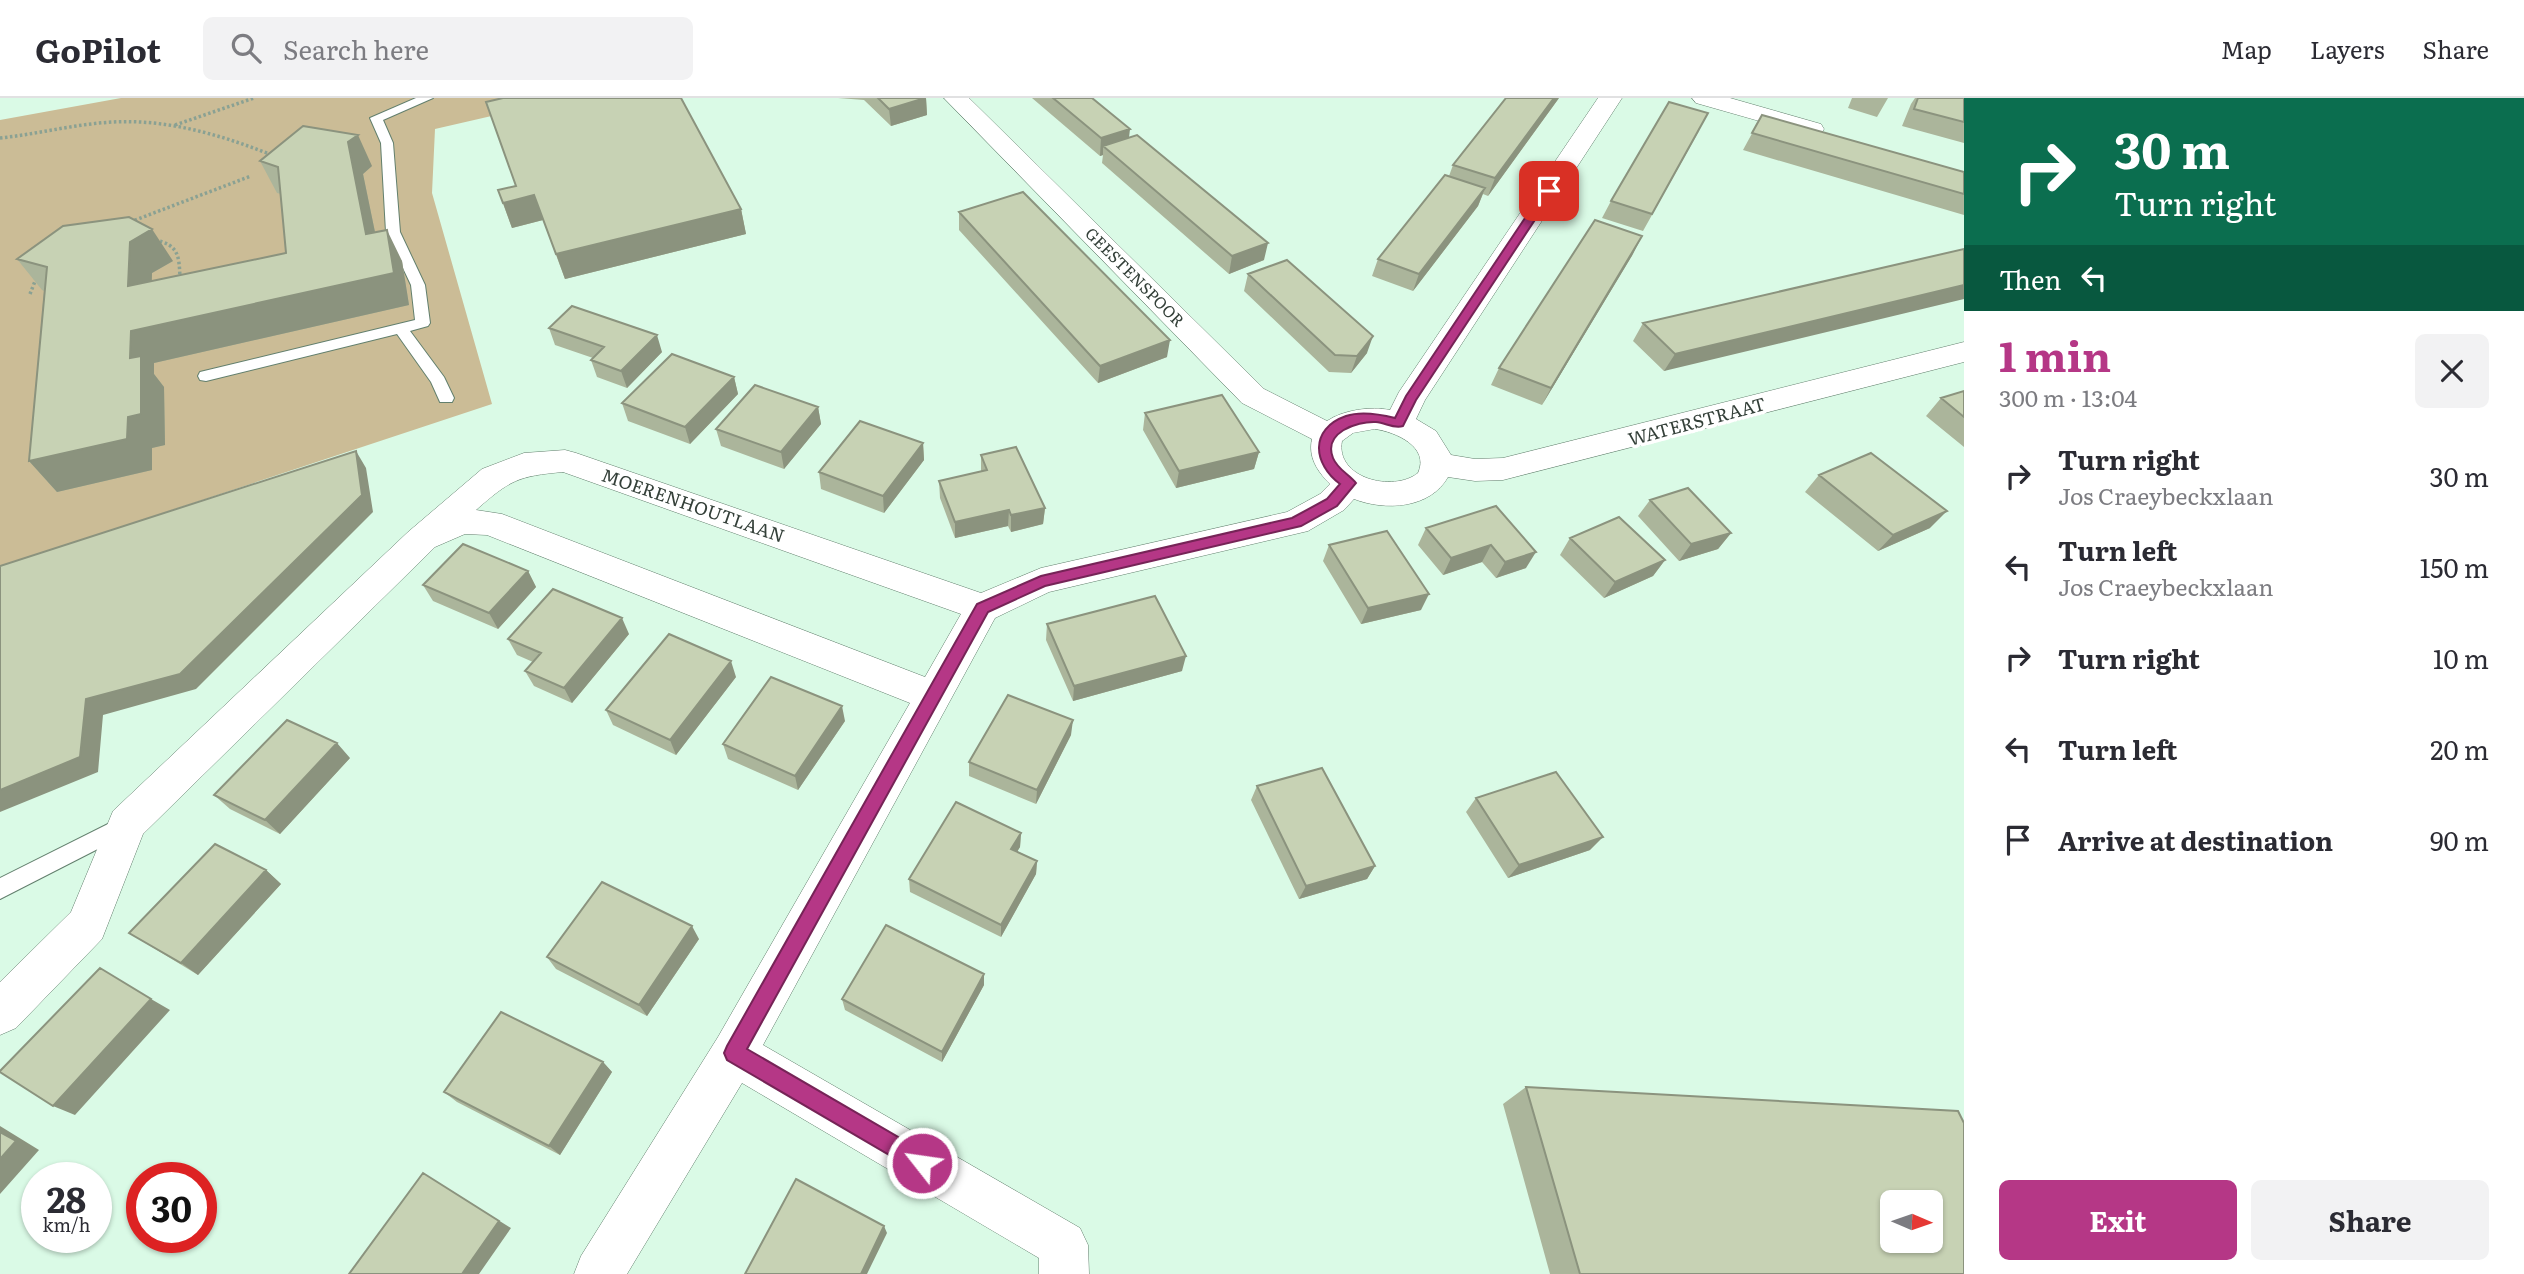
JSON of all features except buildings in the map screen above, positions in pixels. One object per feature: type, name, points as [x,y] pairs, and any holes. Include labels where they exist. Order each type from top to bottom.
[{"type":"street","name":"GEESTENSPOOR","points":[[956,98],[1253,396],[1329,435]]},
{"type":"street","points":[[1399,423],[1410,399],[1610,98]]},
{"type":"street","points":[[1703,98],[1834,136]]},
{"type":"street","name":"WATERSTRAAT","points":[[1437,464],[1475,470],[1503,469],[1961,357]]},
{"type":"street","points":[[1375,418],[1399,423],[1415,429],[1434,452],[1437,464],[1435,475],[1422,487],[1407,494],[1367,491],[1337,475],[1327,459],[1324,446],[1329,435],[1348,420],[1375,418]]},
{"type":"street","name":"MOERENHOUTLAAN","points":[[0,1013],[87,925],[127,823],[420,541],[493,477],[524,464],[565,461],[983,608]]},
{"type":"street","points":[[600,1274],[734,1053],[983,608],[1041,581],[1296,522],[1332,502],[1349,483]]},
{"type":"street","name":"MOERENHOUTLAAN","points":[[420,541],[461,522],[490,523],[933,696]]},
{"type":"street","points":[[734,1053],[1063,1245],[1065,1274]]},
{"type":"lane","points":[[206,376],[423,323],[418,285],[393,232],[387,143],[376,118],[427,98]]},
{"type":"lane","points":[[400,328],[438,381],[446,398]]},
{"type":"lane","name":"MOERENHOUTLAAN","points":[[0,889],[127,823]]},
{"type":"path","points":[[175,125],[254,98]]},
{"type":"path","points":[[0,138],[113,122],[175,125],[233,141],[273,156]]},
{"type":"path","points":[[124,224],[250,176]]},
{"type":"path","points":[[148,238],[176,247],[179,253],[180,288]]},
{"type":"path","points":[[30,294],[34,278],[40,272]]},
{"type":"shaded area","points":[[121,98],[570,98],[435,129],[432,193],[492,404],[0,567],[0,120]]},
{"type":"route","points":[[922,1163],[734,1053],[983,608],[1041,581],[1296,522],[1332,502],[1349,483],[1337,475],[1327,459],[1324,446],[1329,435],[1348,420],[1375,418],[1399,423],[1410,399],[1549,191]]}]
